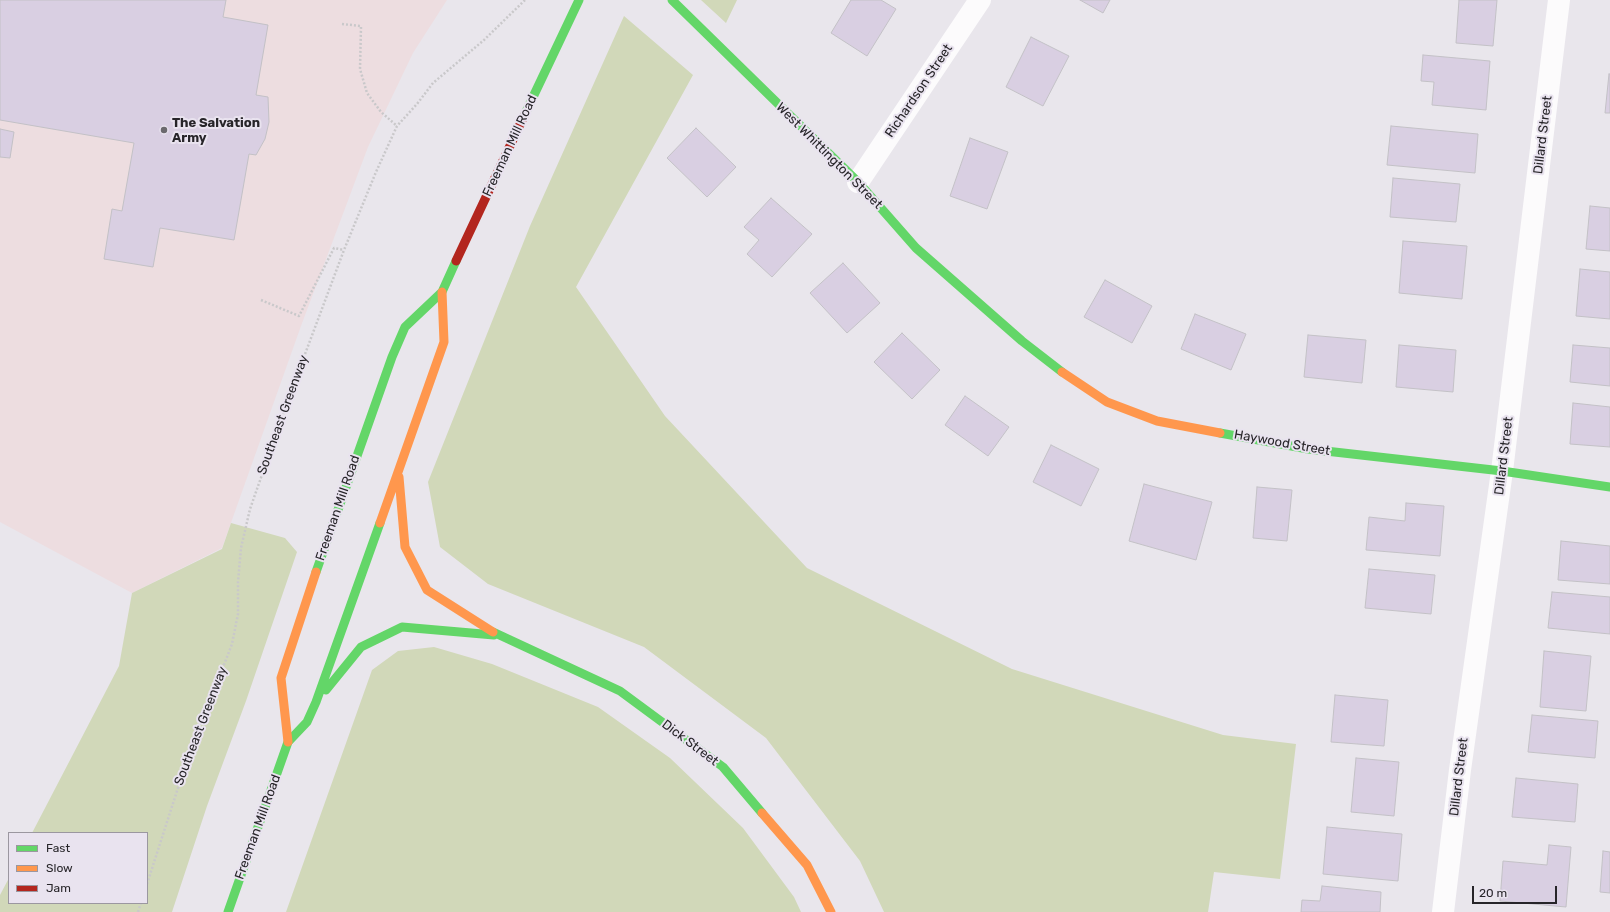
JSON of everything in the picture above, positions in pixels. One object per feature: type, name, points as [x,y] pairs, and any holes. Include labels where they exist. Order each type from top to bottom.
[{"type":"main road","name":"Freeman Mill Road","points":[[288,742],[280,678],[330,530],[392,357],[405,327],[442,292],[557,44],[579,0]]},
{"type":"main road","name":"West Whittington Street","points":[[672,0],[858,182],[916,248],[988,310]]},
{"type":"main road","name":"Freeman Mill Road","points":[[228,912],[288,742],[307,722],[316,702],[444,342],[442,292]]},
{"type":"main road","name":"Haywood Street","points":[[988,310],[1066,376],[1107,402],[1156,421],[1308,449],[1502,471],[1610,487]]},
{"type":"main road","points":[[398,468],[404,546],[427,590],[497,635]]},
{"type":"main road","points":[[316,702],[361,647],[402,627],[497,635]]},
{"type":"main road","name":"Dick Street","points":[[497,635],[620,691],[723,767],[807,865],[831,912]]},
{"type":"street","name":"Richardson Street","points":[[858,182],[980,0]]},
{"type":"street","name":"Dillard Street","points":[[1443,912],[1460,770],[1502,471],[1559,0]]},
{"type":"path","name":"Southeast Greenway","points":[[148,881],[187,760],[232,644],[238,614],[238,582],[241,548],[250,509],[296,378],[344,250],[397,126],[417,104],[433,83],[484,40],[525,0]]},
{"type":"path","points":[[342,24],[361,26],[360,69],[367,93],[381,112],[397,126]]},
{"type":"path","points":[[261,300],[299,316],[334,248],[344,250]]},
{"type":"shaded area","points":[[0,0],[447,0],[413,53],[368,147],[301,326],[222,548],[132,593],[0,522]]},
{"type":"green space","points":[[701,0],[737,0],[726,23]]},
{"type":"green space","points":[[624,16],[693,75],[576,287],[665,416],[807,568],[1012,669],[1223,735],[1296,744],[1280,879],[1214,872],[1208,912],[884,912],[860,861],[766,738],[644,647],[488,584],[440,547],[428,482],[530,226]]},
{"type":"green space","points":[[231,523],[285,538],[297,552],[246,701],[207,806],[172,912],[0,912],[0,895],[8,880],[8,904],[148,904],[148,832],[33,832],[119,666],[132,593],[222,549]]},
{"type":"green space","points":[[434,647],[492,664],[598,707],[670,758],[743,828],[794,897],[801,912],[286,912],[372,670],[398,651]]},
{"type":"building","name":"The Salvation Army","points":[[0,0],[226,0],[223,17],[268,25],[256,95],[268,97],[269,122],[265,139],[256,155],[249,154],[234,240],[160,228],[153,267],[104,259],[112,209],[122,211],[134,143],[0,120]]},
{"type":"building","points":[[851,0],[881,0],[896,9],[867,56],[831,33]]},
{"type":"building","points":[[1080,0],[1110,0],[1103,13]]},
{"type":"building","points":[[1459,0],[1497,0],[1493,46],[1456,43]]},
{"type":"building","points":[[1031,37],[1069,56],[1043,106],[1006,87]]},
{"type":"building","points":[[1423,55],[1490,61],[1486,110],[1432,105],[1434,82],[1421,81]]},
{"type":"building","points":[[1609,74],[1610,113],[1605,113]]},
{"type":"building","points":[[1391,126],[1478,134],[1475,173],[1387,165]]},
{"type":"building","points":[[696,128],[736,167],[707,197],[667,158]]},
{"type":"building","points":[[0,129],[14,132],[10,158],[0,157]]},
{"type":"building","points":[[970,138],[1008,152],[987,209],[950,196]]},
{"type":"building","points":[[1393,178],[1460,184],[1456,222],[1390,217]]},
{"type":"building","points":[[771,198],[812,234],[772,277],[747,254],[759,240],[744,227]]},
{"type":"building","points":[[1590,206],[1610,208],[1610,251],[1586,249]]},
{"type":"building","points":[[1403,241],[1467,246],[1462,299],[1399,293]]},
{"type":"building","points":[[843,263],[880,303],[847,333],[810,293]]},
{"type":"building","points":[[1580,269],[1610,272],[1610,319],[1576,316]]},
{"type":"building","points":[[1105,280],[1152,306],[1132,343],[1084,317]]},
{"type":"building","points":[[1195,314],[1246,334],[1231,370],[1181,349]]},
{"type":"building","points":[[902,333],[940,370],[912,399],[874,362]]},
{"type":"building","points":[[1308,335],[1366,340],[1362,383],[1304,377]]},
{"type":"building","points":[[1399,345],[1456,350],[1453,392],[1396,387]]},
{"type":"building","points":[[1573,345],[1610,348],[1610,386],[1570,382]]},
{"type":"building","points":[[965,396],[1009,427],[988,456],[945,425]]},
{"type":"building","points":[[1573,403],[1610,407],[1610,447],[1570,444]]},
{"type":"building","points":[[1051,445],[1099,469],[1081,506],[1033,482]]},
{"type":"building","points":[[1144,484],[1212,502],[1196,560],[1129,541]]},
{"type":"building","points":[[1257,487],[1292,490],[1287,541],[1253,538]]},
{"type":"building","points":[[1406,503],[1444,506],[1440,556],[1366,550],[1369,517],[1405,521]]},
{"type":"building","points":[[1561,541],[1610,546],[1610,584],[1558,580]]},
{"type":"building","points":[[1369,569],[1435,575],[1431,614],[1365,608]]},
{"type":"building","points":[[1552,592],[1610,597],[1610,634],[1548,628]]},
{"type":"building","points":[[1544,651],[1591,656],[1586,711],[1540,707]]},
{"type":"building","points":[[1335,695],[1388,700],[1384,746],[1331,742]]},
{"type":"building","points":[[1532,715],[1598,721],[1595,758],[1528,752]]},
{"type":"building","points":[[1356,758],[1399,762],[1394,816],[1351,812]]},
{"type":"building","points":[[1516,778],[1578,784],[1575,822],[1512,817]]},
{"type":"building","points":[[1327,827],[1402,834],[1398,881],[1323,874]]},
{"type":"building","points":[[1549,845],[1571,847],[1566,907],[1500,901],[1503,861],[1547,865]]},
{"type":"building","points":[[1603,851],[1610,852],[1610,893],[1600,892]]},
{"type":"building","points":[[1322,886],[1381,892],[1380,912],[1301,912],[1302,900],[1320,901]]},
{"type":"traffic: fast","points":[[524,116],[579,0]]},
{"type":"traffic: fast","points":[[672,0],[858,182],[916,248],[1022,341],[1062,372]]},
{"type":"traffic: fast","points":[[316,572],[392,357],[405,327],[442,292],[456,261]]},
{"type":"traffic: fast","points":[[1220,433],[1308,449],[1502,471],[1610,487]]},
{"type":"traffic: fast","points":[[228,912],[288,742],[307,722],[316,702],[380,523]]},
{"type":"traffic: fast","points":[[326,690],[361,647],[402,627],[494,635]]},
{"type":"traffic: fast","points":[[493,632],[620,691],[723,767],[762,813]]},
{"type":"traffic: slow","points":[[380,523],[444,342],[442,292]]},
{"type":"traffic: slow","points":[[1062,372],[1107,402],[1157,421],[1220,433]]},
{"type":"traffic: slow","points":[[399,477],[405,547],[427,590],[493,632]]},
{"type":"traffic: slow","points":[[288,742],[281,678],[316,572]]},
{"type":"traffic: slow","points":[[762,813],[807,865],[831,912]]},
{"type":"traffic: jam","points":[[456,261],[524,116]]},
{"type":"place","name":"The Salvation Army","points":[[164,130]]}]
